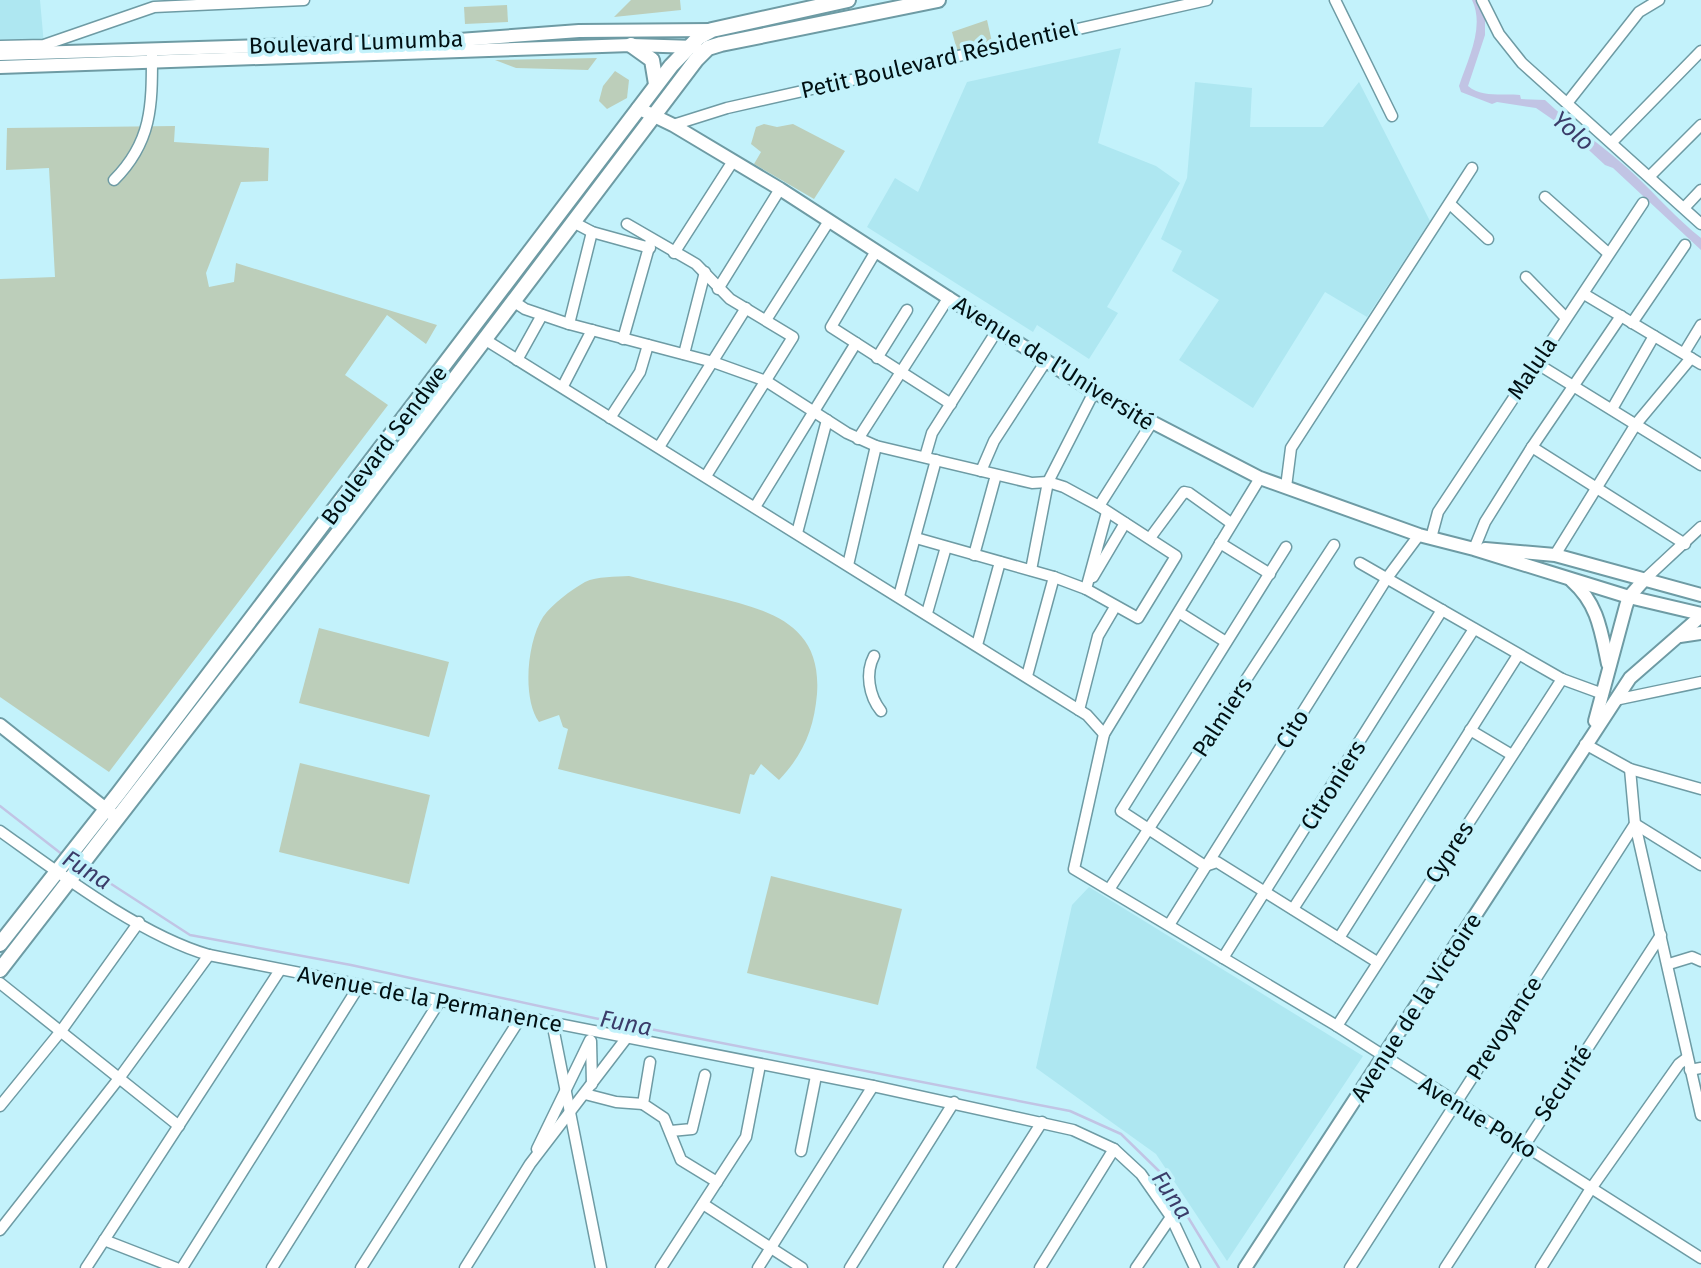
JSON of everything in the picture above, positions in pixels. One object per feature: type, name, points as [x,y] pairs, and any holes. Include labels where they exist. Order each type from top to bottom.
[{"type":"highway","name":"Boulevard Lumumba","points":[[688,47],[712,30],[848,0]]},
{"type":"highway","name":"Boulevard Lumumba","points":[[708,48],[938,0]]},
{"type":"highway","points":[[631,45],[652,60],[656,84]]},
{"type":"highway","name":"Boulevard Sendwe","points":[[86,847],[656,84],[688,47]]},
{"type":"highway","name":"Boulevard Sendwe","points":[[112,813],[484,339],[680,79],[708,48]]},
{"type":"highway","points":[[0,944],[61,867],[86,847]]},
{"type":"highway","points":[[0,970],[73,876],[86,847]]},
{"type":"main road","name":"Boulevard Lumumba","points":[[0,54],[459,40],[603,31],[712,30]]},
{"type":"main road","name":"Boulevard Lumumba","points":[[0,67],[152,64],[631,45],[708,48]]},
{"type":"main road","name":"Avenue de l’Université","points":[[638,108],[673,125],[780,189],[1094,392],[1257,483],[1286,487],[1425,537],[1474,549],[1629,597],[1701,615]]},
{"type":"main road","points":[[1474,549],[1516,549],[1555,555],[1701,595]]},
{"type":"main road","points":[[1569,578],[1592,602],[1610,671]]},
{"type":"main road","points":[[1629,597],[1644,580]]},
{"type":"main road","name":"Avenue de la Victoire","points":[[1247,1267],[1588,739],[1609,697],[1610,671],[1629,597]]},
{"type":"main road","points":[[1609,697],[1643,663],[1679,636],[1701,615]]},
{"type":"main road","points":[[1679,636],[1701,633]]},
{"type":"main road","points":[[0,725],[112,813]]},
{"type":"street","points":[[0,46],[44,45],[154,7],[304,0]]},
{"type":"street","name":"Petit Boulevard Résidentiel","points":[[673,125],[727,108],[1207,0]]},
{"type":"street","points":[[1335,0],[1392,116]]},
{"type":"street","points":[[1482,0],[1509,48],[1701,224]]},
{"type":"street","points":[[1568,102],[1639,12],[1659,0]]},
{"type":"street","points":[[114,180],[126,168],[149,124],[152,48]]},
{"type":"street","points":[[1613,141],[1701,51]]},
{"type":"street","points":[[1650,176],[1701,125]]},
{"type":"street","points":[[674,253],[733,161]]},
{"type":"street","points":[[1286,487],[1291,448],[1472,168]]},
{"type":"street","points":[[718,289],[780,189]]},
{"type":"street","points":[[1684,208],[1701,190]]},
{"type":"street","points":[[1545,197],[1608,253]]},
{"type":"street","name":"Malula","points":[[1425,537],[1438,512],[1643,203]]},
{"type":"street","points":[[1450,204],[1488,239]]},
{"type":"street","points":[[766,320],[829,221]]},
{"type":"street","points":[[573,222],[592,232],[651,244],[674,253],[705,272],[718,289],[793,337],[706,476]]},
{"type":"street","points":[[627,224],[651,244]]},
{"type":"street","points":[[569,324],[592,232]]},
{"type":"street","points":[[623,339],[651,244]]},
{"type":"street","points":[[1632,323],[1685,244]]},
{"type":"street","points":[[876,251],[831,323],[832,330],[951,404]]},
{"type":"street","points":[[684,354],[705,272]]},
{"type":"street","points":[[1526,277],[1566,318]]},
{"type":"street","points":[[1584,293],[1701,364]]},
{"type":"street","points":[[858,439],[949,297]]},
{"type":"street","points":[[513,301],[569,324],[713,362],[766,381],[858,439],[876,446],[1032,483],[1048,482],[1103,509],[1175,554],[1174,563],[1140,617],[1135,618],[1086,589],[1054,577],[916,538]]},
{"type":"street","points":[[659,447],[747,308]]},
{"type":"street","points":[[877,358],[907,310]]},
{"type":"street","points":[[517,360],[542,315]]},
{"type":"street","points":[[1474,549],[1485,522],[1532,447],[1621,316]]},
{"type":"street","points":[[1555,555],[1636,424],[1687,356],[1701,325]]},
{"type":"street","points":[[925,457],[932,433],[998,328]]},
{"type":"street","points":[[563,386],[592,330]]},
{"type":"street","points":[[1612,409],[1654,336]]},
{"type":"street","points":[[484,339],[1027,676],[1079,710],[1104,734],[1257,483]]},
{"type":"street","points":[[755,507],[856,343]]},
{"type":"street","points":[[610,418],[640,372],[648,345]]},
{"type":"street","points":[[981,471],[994,441],[1046,361]]},
{"type":"street","points":[[1536,363],[1701,465]]},
{"type":"street","points":[[1031,570],[1048,482],[1094,392]]},
{"type":"street","points":[[797,533],[827,420]]},
{"type":"street","points":[[1086,589],[1103,509],[1150,424]]},
{"type":"street","points":[[848,565],[876,446]]},
{"type":"street","points":[[1532,447],[1599,486],[1685,544]]},
{"type":"street","points":[[899,596],[936,460]]},
{"type":"street","points":[[974,555],[996,475]]},
{"type":"street","points":[[1150,538],[1184,492],[1231,523]]},
{"type":"street","points":[[1086,589],[1125,523]]},
{"type":"street","points":[[1644,580],[1701,527]]},
{"type":"street","name":"Cito","points":[[1169,925],[1387,578],[1425,537]]},
{"type":"street","points":[[1220,543],[1270,574]]},
{"type":"street","name":"Palmiers","points":[[1110,888],[1334,545]]},
{"type":"street","points":[[927,613],[946,547]]},
{"type":"street","points":[[1286,547],[1121,807],[1121,811],[1205,866],[1217,862],[1377,962]]},
{"type":"street","points":[[977,645],[1000,562]]},
{"type":"street","points":[[1360,563],[1562,679],[1609,697],[1701,682]]},
{"type":"street","points":[[1027,676],[1054,577]]},
{"type":"street","points":[[1079,710],[1098,636],[1115,607]]},
{"type":"street","name":"Citroniers","points":[[1223,958],[1442,610]]},
{"type":"street","points":[[1180,613],[1226,642]]},
{"type":"street","points":[[1293,909],[1474,629]]},
{"type":"street","points":[[1339,938],[1518,655]]},
{"type":"street","points":[[874,656],[869,665],[872,698],[881,711]]},
{"type":"street","name":"Cypres","points":[[1337,1026],[1562,679]]},
{"type":"street","points":[[1470,730],[1512,755]]},
{"type":"street","name":"Avenue Poko","points":[[1104,734],[1074,869],[1110,888],[1337,1026],[1523,1144],[1590,1190],[1701,1258]]},
{"type":"street","points":[[1588,739],[1630,769],[1701,789]]},
{"type":"street","points":[[1630,769],[1635,824],[1669,964],[1701,1115]]},
{"type":"street","points":[[1635,824],[1701,866]]},
{"type":"street","name":"Prevoyance","points":[[1350,1268],[1635,824]]},
{"type":"street","name":"Avenue de la Permanence","points":[[0,831],[61,867],[166,939],[209,955],[552,1022],[591,1035],[628,1036],[760,1065],[954,1102],[1073,1130],[1114,1149],[1142,1174],[1171,1217],[1195,1268]]},
{"type":"street","points":[[0,1106],[61,1031],[139,922]]},
{"type":"street","name":"Sécurité","points":[[1445,1268],[1661,935]]},
{"type":"street","points":[[0,1230],[120,1077],[209,955]]},
{"type":"street","points":[[1669,964],[1692,957],[1701,961]]},
{"type":"street","points":[[86,1268],[279,970]]},
{"type":"street","points":[[0,984],[179,1126]]},
{"type":"street","points":[[182,1268],[359,986]]},
{"type":"street","points":[[272,1268],[439,1002]]},
{"type":"street","points":[[360,1268],[521,1017]]},
{"type":"street","points":[[552,1022],[601,1268]]},
{"type":"street","points":[[591,1035],[592,1084]]},
{"type":"street","points":[[530,1164],[591,1035]]},
{"type":"street","points":[[465,1268],[530,1164],[628,1036]]},
{"type":"street","points":[[1541,1268],[1590,1190],[1679,1064],[1687,1058]]},
{"type":"street","points":[[643,1104],[650,1062]]},
{"type":"street","points":[[661,1268],[746,1137],[760,1065]]},
{"type":"street","points":[[1690,1070],[1701,1068]]},
{"type":"street","points":[[671,1131],[692,1129],[705,1075]]},
{"type":"street","points":[[801,1151],[816,1076]]},
{"type":"street","points":[[758,1268],[873,1086]]},
{"type":"street","points":[[585,1094],[616,1102],[643,1104],[660,1114],[671,1131],[681,1160],[717,1182]]},
{"type":"street","points":[[850,1268],[954,1102]]},
{"type":"street","points":[[949,1268],[1042,1122]]},
{"type":"street","points":[[1040,1268],[1114,1149]]},
{"type":"street","points":[[704,1204],[802,1268]]},
{"type":"street","points":[[1136,1268],[1171,1217]]},
{"type":"street","points":[[104,1240],[176,1268]]},
{"type":"shaded area","points":[[0,0],[40,0],[44,45],[0,46]]},
{"type":"shaded area","points":[[1121,48],[1098,143],[1156,166],[1180,183],[1107,307],[1118,313],[1089,359],[1037,325],[1033,332],[867,227],[895,178],[918,192],[967,82]]},
{"type":"shaded area","points":[[1195,82],[1252,88],[1250,127],[1323,127],[1359,82],[1430,221],[1367,317],[1325,292],[1253,408],[1179,360],[1219,300],[1172,271],[1182,251],[1161,239],[1187,178]]},
{"type":"shaded area","points":[[1089,887],[1363,1056],[1227,1261],[1156,1154],[1036,1068],[1072,905]]},
{"type":"green space","points":[[631,0],[680,0],[681,10],[614,17]]},
{"type":"green space","points":[[507,5],[508,22],[465,24],[464,7]]},
{"type":"green space","points":[[987,20],[992,42],[957,50],[952,32]]},
{"type":"green space","points":[[597,58],[588,70],[516,68],[495,60]]},
{"type":"green space","points":[[615,71],[629,80],[627,98],[607,109],[599,101],[603,86]]},
{"type":"green space","points":[[764,124],[777,127],[793,124],[845,151],[814,199],[754,164],[761,152],[751,144],[756,127]]},
{"type":"green space","points":[[175,126],[174,142],[269,148],[268,181],[241,182],[206,273],[209,287],[234,282],[236,263],[437,325],[426,344],[387,315],[345,375],[388,405],[109,772],[0,697],[0,279],[55,277],[49,168],[6,170],[7,128]]},
{"type":"green space","points":[[629,576],[733,601],[771,614],[801,635],[811,651],[816,670],[817,694],[806,741],[795,761],[779,780],[761,764],[754,775],[750,774],[740,814],[558,769],[568,729],[563,727],[559,715],[539,722],[534,712],[529,685],[533,641],[543,617],[568,593],[590,580]]},
{"type":"green space","points":[[319,628],[449,662],[429,737],[299,703]]},
{"type":"green space","points":[[300,763],[430,795],[409,884],[279,852]]},
{"type":"green space","points":[[771,876],[902,909],[878,1005],[747,973]]},
{"type":"water","name":"Yolo","points":[[1472,0],[1478,0],[1485,10],[1485,35],[1468,86],[1486,94],[1520,95],[1521,99],[1545,100],[1624,165],[1701,238],[1701,250],[1613,168],[1605,165],[1565,128],[1536,108],[1497,102],[1492,104],[1461,92],[1459,86],[1476,32],[1476,10]]},
{"type":"waterway","name":"Funa","points":[[0,806],[63,855]]},
{"type":"waterway","name":"Funa","points":[[85,867],[190,935],[351,965],[594,1018],[1070,1111],[1121,1134],[1161,1173],[1219,1268]]}]
